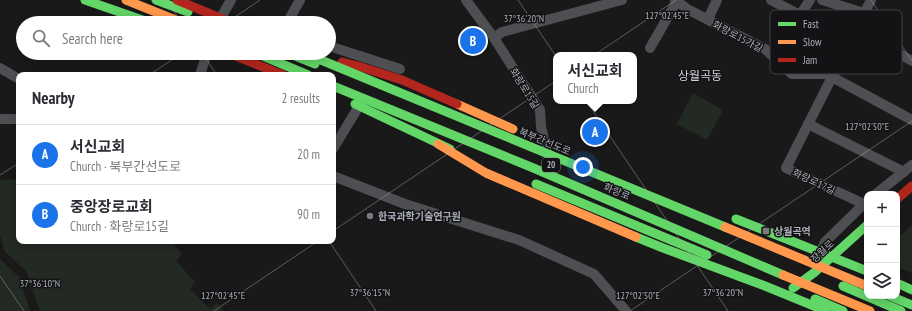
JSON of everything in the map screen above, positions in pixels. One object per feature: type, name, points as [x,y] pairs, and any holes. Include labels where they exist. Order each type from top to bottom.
[{"type":"main road","points":[[85,0],[133,16]]},
{"type":"main road","points":[[126,0],[166,16]]},
{"type":"main road","points":[[156,0],[198,16]]},
{"type":"main road","points":[[176,0],[215,16]]},
{"type":"main road","points":[[246,60],[276,72]]},
{"type":"main road","points":[[273,60],[301,72]]},
{"type":"main road","points":[[304,60],[331,72]]},
{"type":"main road","name":"북부간선도로","points":[[320,60],[864,285]]},
{"type":"main road","points":[[333,60],[358,66],[402,80],[517,131]]},
{"type":"main road","points":[[336,74],[502,144]]},
{"type":"main road","points":[[336,87],[530,166],[870,311]]},
{"type":"main road","points":[[336,96],[438,144],[516,176]]},
{"type":"main road","points":[[359,106],[366,99],[372,96],[388,97]]},
{"type":"main road","points":[[535,138],[557,147]]},
{"type":"main road","points":[[438,144],[486,172],[663,248],[835,310]]},
{"type":"main road","name":"화랑로","points":[[573,174],[754,246],[815,272],[829,280],[896,310]]},
{"type":"main road","name":"20","points":[[530,182],[835,310]]},
{"type":"main road","points":[[900,196],[912,186]]},
{"type":"main road","points":[[727,215],[864,270]]},
{"type":"main road","name":"장월로","points":[[790,290],[815,272],[865,227]]},
{"type":"main road","points":[[900,285],[912,290]]},
{"type":"main road","points":[[897,299],[912,305]]},
{"type":"street","points":[[221,16],[231,0]]},
{"type":"street","points":[[291,16],[300,0]]},
{"type":"street","name":"화랑로15길","points":[[466,0],[494,38],[540,110],[541,127],[548,164]]},
{"type":"street","points":[[494,38],[502,32],[622,0]]},
{"type":"street","name":"화랑로15가길","points":[[708,19],[717,0]]},
{"type":"street","points":[[771,0],[790,10]]},
{"type":"street","points":[[803,10],[810,0]]},
{"type":"street","points":[[822,0],[854,10]]},
{"type":"street","name":"화랑로17길","points":[[866,10],[871,0]]},
{"type":"street","name":"화랑로15가길","points":[[650,48],[676,1],[689,10],[765,49],[770,54]]},
{"type":"street","points":[[336,48],[400,69]]},
{"type":"street","points":[[902,55],[912,61]]},
{"type":"street","points":[[201,72],[205,60]]},
{"type":"street","points":[[0,68],[16,77]]},
{"type":"street","name":"화랑로15가길","points":[[792,74],[825,74],[832,77]]},
{"type":"street","name":"화랑로17길","points":[[834,74],[786,168],[864,202]]},
{"type":"street","points":[[832,77],[912,120]]},
{"type":"street","points":[[336,144],[359,106]]},
{"type":"street","points":[[0,119],[16,119]]},
{"type":"street","points":[[808,124],[908,169],[880,191]]},
{"type":"street","points":[[336,177],[406,204],[519,240],[594,274],[626,311]]},
{"type":"street","name":"화랑로17길","points":[[815,272],[820,251],[825,242],[864,203]]},
{"type":"shaded area","points":[[693,93],[723,110],[707,140],[677,124]]},
{"type":"shaded area","points":[[16,179],[16,244],[174,244],[182,254],[176,261],[195,282],[190,289],[210,309],[217,303],[224,311],[40,311],[26,271],[4,251],[0,235],[0,180]]},
{"type":"shaded area","points":[[912,225],[912,273],[900,268],[900,235]]},
{"type":"shaded area","points":[[0,259],[19,277],[30,311],[0,311]]},
{"type":"traffic: fast","points":[[85,0],[131,16]]},
{"type":"traffic: fast","points":[[156,0],[188,12]]},
{"type":"traffic: fast","points":[[273,60],[301,72]]},
{"type":"traffic: fast","points":[[305,60],[315,64]]},
{"type":"traffic: fast","points":[[321,60],[725,227]]},
{"type":"traffic: fast","points":[[336,87],[531,167],[783,275]]},
{"type":"traffic: fast","points":[[355,104],[450,149]]},
{"type":"traffic: fast","points":[[536,184],[707,255]]},
{"type":"traffic: fast","points":[[736,219],[864,270]]},
{"type":"traffic: fast","points":[[793,288],[815,272],[865,227]]},
{"type":"traffic: fast","points":[[636,237],[826,311]]},
{"type":"traffic: fast","points":[[900,284],[912,290]]},
{"type":"traffic: fast","points":[[843,286],[901,311]]},
{"type":"traffic: fast","points":[[815,299],[843,311]]},
{"type":"traffic: fast","points":[[897,299],[912,305]]},
{"type":"traffic: slow","points":[[126,0],[166,16]]},
{"type":"traffic: slow","points":[[457,104],[513,129]]},
{"type":"traffic: slow","points":[[438,144],[486,173],[636,237]]},
{"type":"traffic: slow","points":[[725,227],[864,285]]},
{"type":"traffic: slow","points":[[783,275],[870,311]]},
{"type":"traffic: jam","points":[[177,0],[215,16]]},
{"type":"traffic: jam","points":[[246,60],[276,72]]},
{"type":"traffic: jam","points":[[342,62],[402,80],[457,104]]},
{"type":"traffic: jam","points":[[900,196],[912,186]]},
{"type":"place","name":"중앙장로교회","points":[[473,41]]},
{"type":"place","name":"서신교회","points":[[595,132]]},
{"type":"place","name":"한국과학기술연구원","points":[[370,216]]},
{"type":"place","name":"상월곡역","points":[[766,231]]},
{"type":"district","name":"상월곡동","points":[[700,76]]}]
